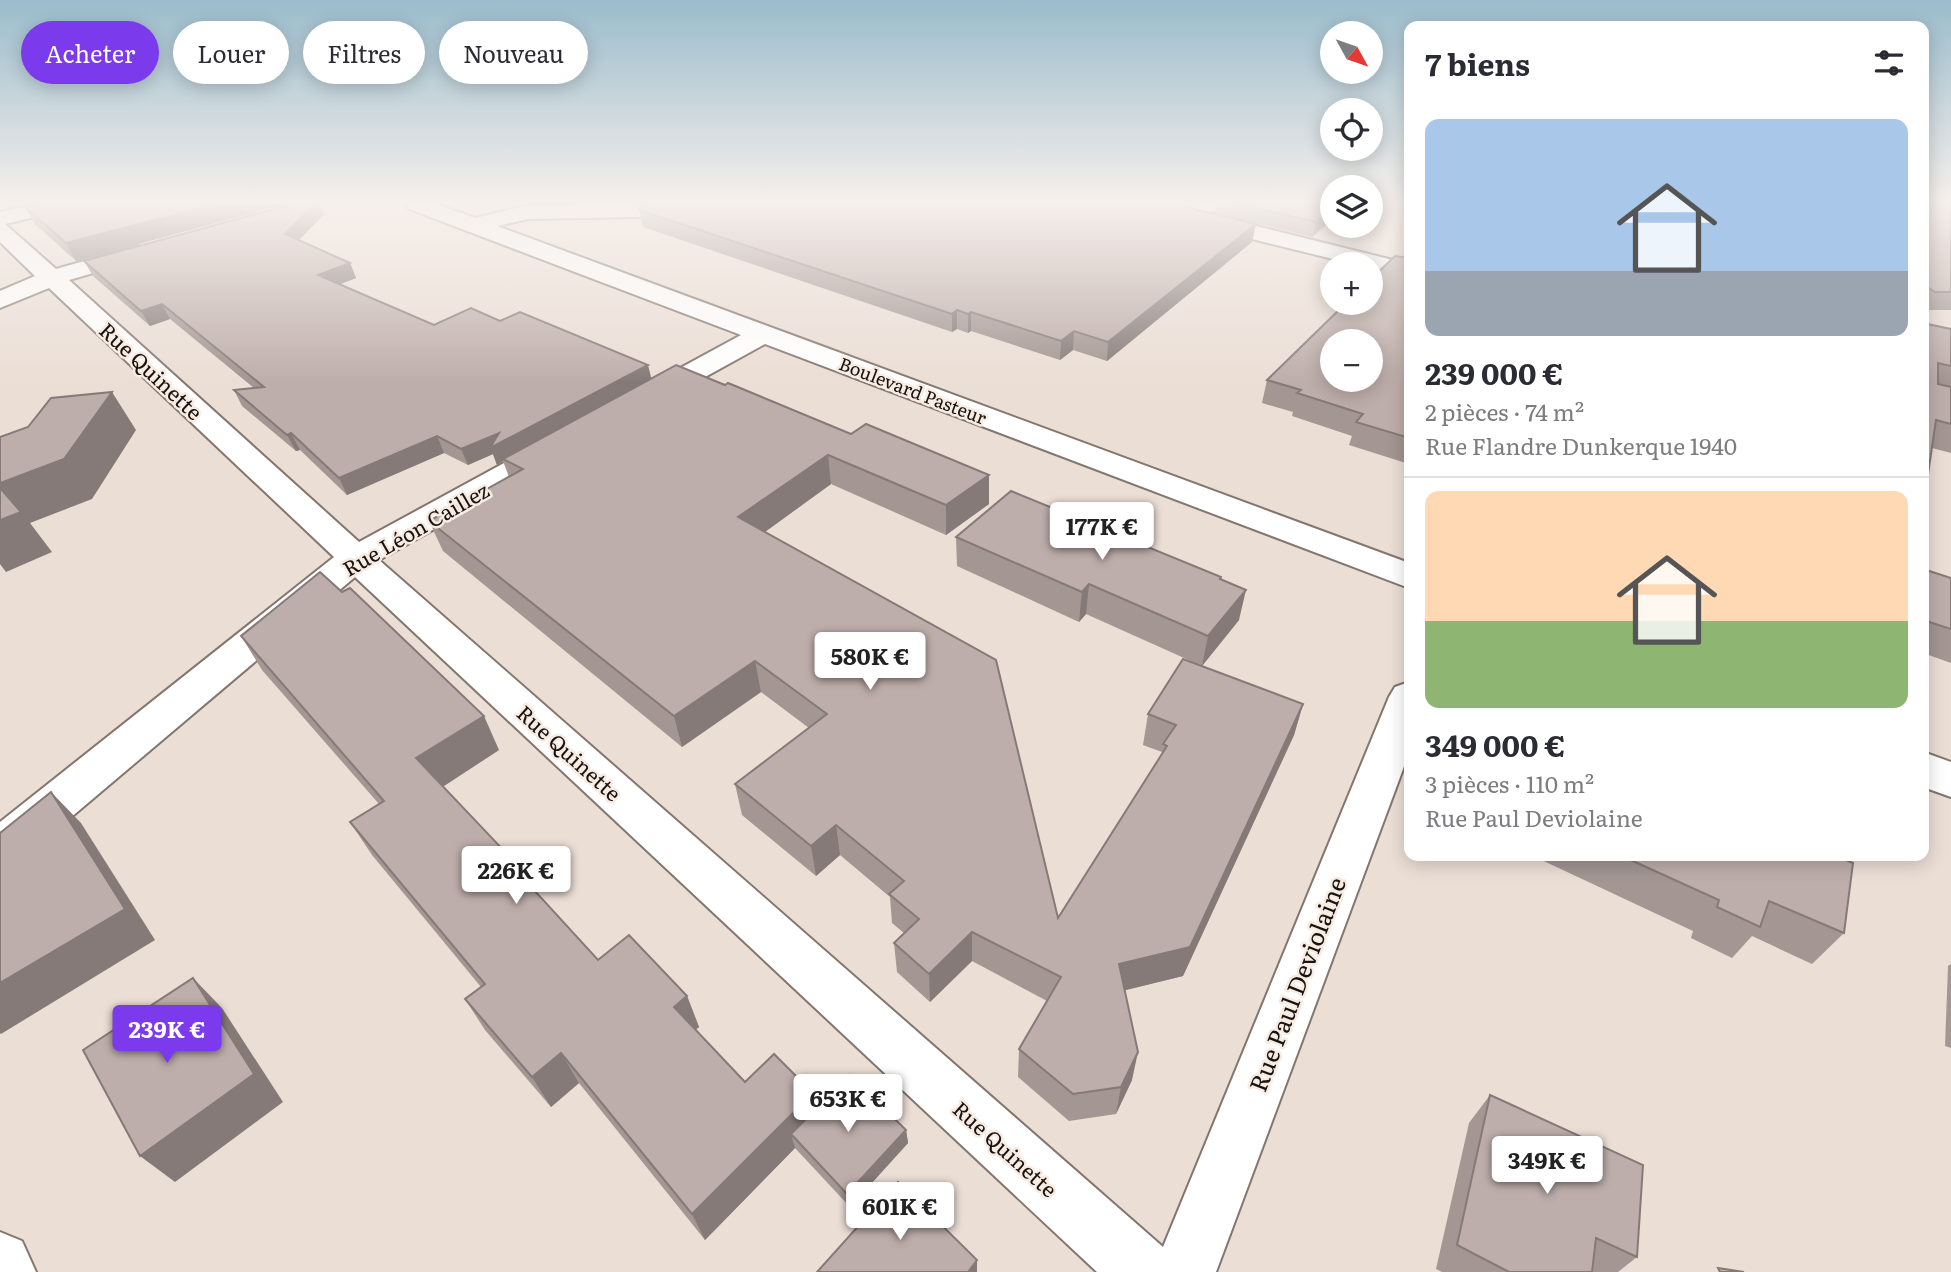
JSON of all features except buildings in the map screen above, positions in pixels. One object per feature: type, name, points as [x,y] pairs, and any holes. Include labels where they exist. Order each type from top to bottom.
[{"type":"street","name":"Rue Quinette","points":[[35,263],[1143,1272]]},
{"type":"street","points":[[0,300],[51,278],[102,263]]},
{"type":"street","name":"Boulevard Pasteur","points":[[579,263],[1404,574]]},
{"type":"street","points":[[1379,263],[1404,270]]},
{"type":"street","points":[[619,413],[763,334]]},
{"type":"street","name":"Rue Léon Caillez","points":[[0,849],[356,558],[571,439]]},
{"type":"street","name":"Rue Paul Deviolaine","points":[[1184,1272],[1404,710]]},
{"type":"street","points":[[1929,771],[1951,780]]},
{"type":"street","points":[[0,1263],[4,1272]]}]
